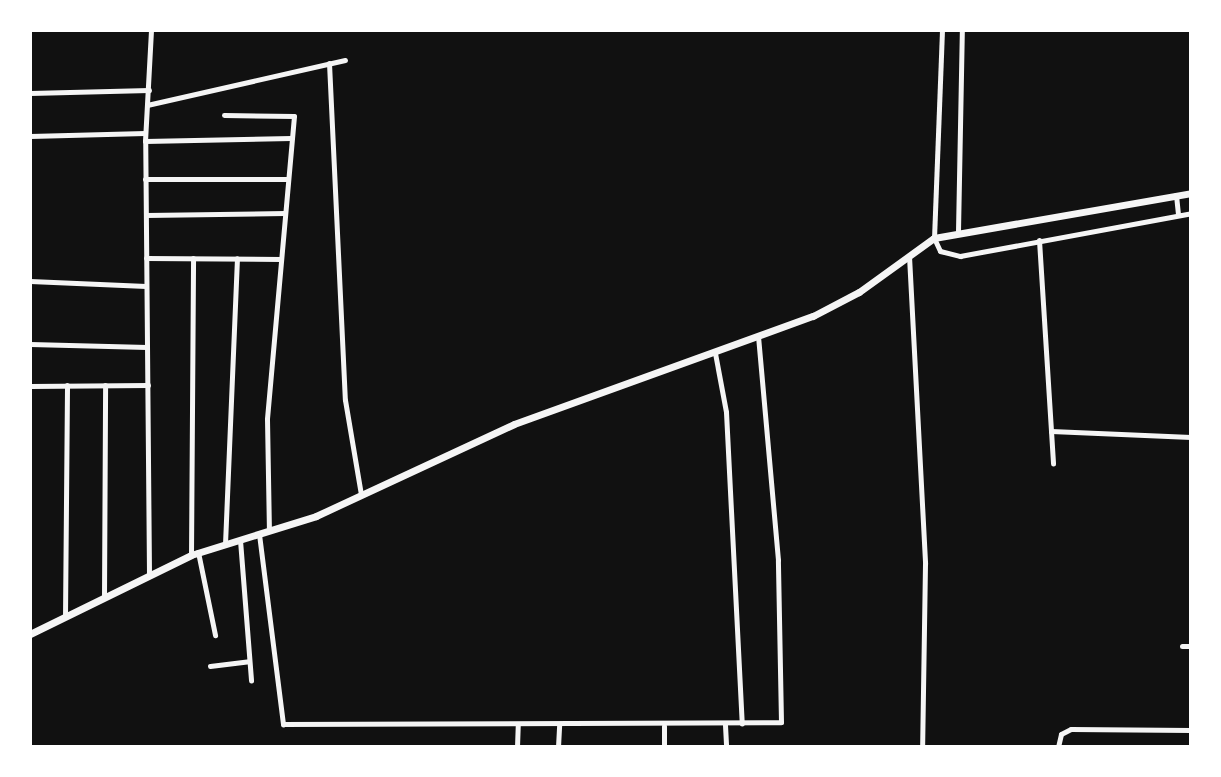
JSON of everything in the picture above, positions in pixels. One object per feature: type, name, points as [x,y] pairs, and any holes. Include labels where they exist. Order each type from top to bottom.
[{"type":"main road","points":[[30,634],[194,554],[269,531],[361,495],[514,424],[758,338],[842,303],[934,238],[958,231],[1191,193]]},
{"type":"street","points":[[149,574],[145,133],[151,30]]},
{"type":"street","points":[[942,30],[934,238],[940,251],[953,257],[1191,213]]},
{"type":"street","points":[[958,231],[962,30]]},
{"type":"street","points":[[147,105],[345,60]]},
{"type":"street","points":[[329,63],[345,400],[361,495]]},
{"type":"street","points":[[30,93],[149,90]]},
{"type":"street","points":[[224,115],[293,114],[267,419],[269,531]]},
{"type":"street","points":[[30,136],[145,133]]},
{"type":"street","points":[[145,141],[291,138]]},
{"type":"street","points":[[145,179],[288,179]]},
{"type":"street","points":[[1176,197],[1178,214]]},
{"type":"street","points":[[145,215],[285,213]]},
{"type":"street","points":[[1039,240],[1053,464]]},
{"type":"street","points":[[909,254],[925,564],[922,747]]},
{"type":"street","points":[[146,258],[281,259]]},
{"type":"street","points":[[193,258],[194,554],[215,635]]},
{"type":"street","points":[[225,544],[237,258]]},
{"type":"street","points":[[30,281],[146,286]]},
{"type":"street","points":[[259,534],[280,722],[664,726],[742,724],[783,719],[778,560],[758,338]]},
{"type":"street","points":[[30,344],[147,347]]},
{"type":"street","points":[[715,353],[726,412],[742,724]]},
{"type":"street","points":[[65,617],[67,385]]},
{"type":"street","points":[[104,597],[105,385]]},
{"type":"street","points":[[30,386],[148,385]]},
{"type":"street","points":[[1051,431],[1191,437]]},
{"type":"street","points":[[239,539],[251,681]]},
{"type":"street","points":[[1182,646],[1191,646]]},
{"type":"street","points":[[210,666],[249,661]]},
{"type":"street","points":[[517,747],[518,724]]},
{"type":"street","points":[[558,747],[559,725]]},
{"type":"street","points":[[725,725],[726,747]]},
{"type":"street","points":[[664,726],[664,747]]},
{"type":"street","points":[[1058,747],[1061,734],[1071,729],[1191,730]]}]
